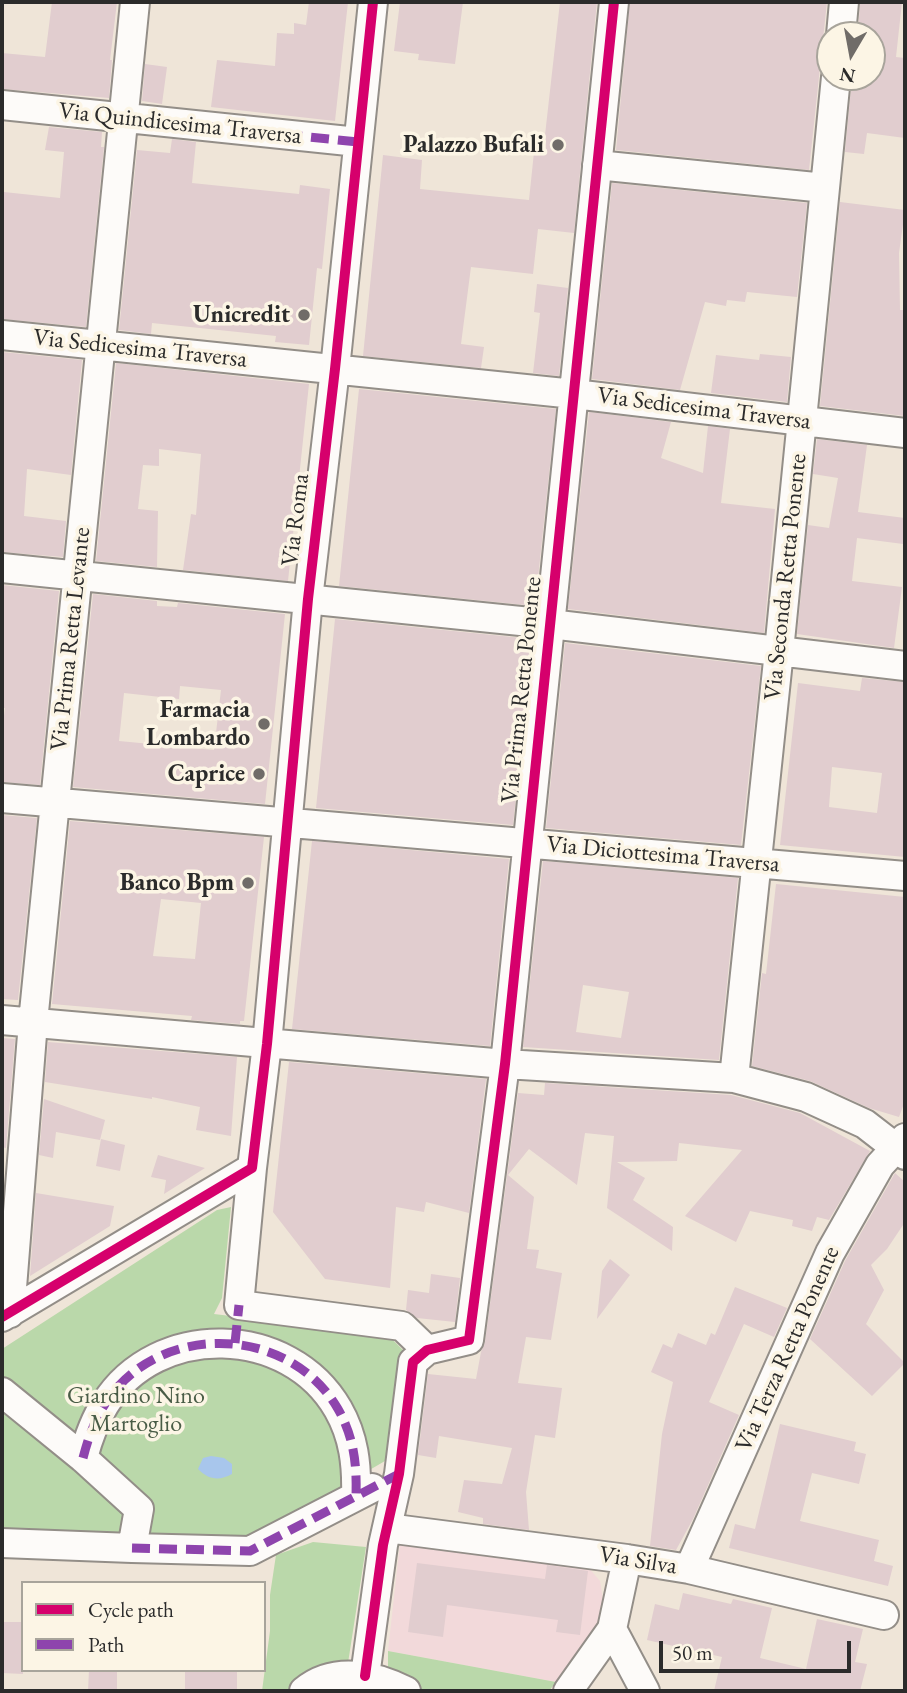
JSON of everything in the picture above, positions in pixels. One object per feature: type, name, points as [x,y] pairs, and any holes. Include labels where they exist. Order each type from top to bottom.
[{"type":"street","name":"Via Prima Retta Levante","points":[[6,1315],[13,1277],[33,1022],[135,2]]},
{"type":"street","name":"Via Roma","points":[[235,1343],[267,1044],[308,599],[373,2]]},
{"type":"street","name":"Via Prima Retta Ponente","points":[[427,1350],[469,1340],[505,1063],[614,2]]},
{"type":"street","points":[[842,21],[844,2]]},
{"type":"street","name":"Via Seconda Retta Ponente","points":[[734,1078],[835,91]]},
{"type":"street","name":"Via Quindicesima Traversa","points":[[2,105],[358,142]]},
{"type":"street","points":[[597,165],[825,188]]},
{"type":"street","name":"Via Sedicesima Traversa","points":[[2,335],[574,394],[905,433]]},
{"type":"street","points":[[2,568],[550,624],[905,666]]},
{"type":"street","name":"Via Diciottesima Traversa","points":[[2,798],[905,876]]},
{"type":"street","points":[[2,1020],[505,1063],[734,1078],[807,1097],[865,1124],[903,1147]]},
{"type":"street","name":"Via Terza Retta Ponente","points":[[689,1569],[830,1253],[880,1165],[903,1147]]},
{"type":"street","points":[[6,1315],[252,1168]]},
{"type":"street","points":[[239,1305],[402,1326],[427,1350],[414,1362],[399,1474],[387,1528],[365,1676]]},
{"type":"street","points":[[83,1458],[91,1429],[105,1403],[124,1380],[148,1362],[186,1347],[205,1343],[235,1343],[266,1350],[294,1363],[318,1383],[337,1407],[351,1435],[357,1466],[356,1496]]},
{"type":"street","points":[[2,1392],[83,1458],[139,1509],[132,1548]]},
{"type":"street","points":[[2,1543],[250,1551],[399,1474]]},
{"type":"street","name":"Via Silva","points":[[387,1528],[689,1569],[884,1615]]},
{"type":"street","points":[[568,1691],[612,1629],[627,1559]]},
{"type":"street","points":[[612,1629],[645,1691]]},
{"type":"street","points":[[304,1691],[313,1684],[337,1676],[365,1676],[387,1681],[406,1691]]},
{"type":"shaded area","points":[[400,1543],[588,1567],[600,1581],[603,1600],[600,1619],[594,1633],[556,1682],[388,1651]]},
{"type":"green space","name":"Giardino Nino Martoglio","points":[[231,1207],[222,1298],[214,1314],[388,1335],[403,1350],[390,1458],[257,1536],[2,1530],[2,1349],[217,1210]]},
{"type":"green space","points":[[313,1542],[366,1547],[348,1663],[291,1691],[262,1691],[276,1555]]},
{"type":"green space","points":[[388,1651],[556,1682],[549,1691],[418,1691],[388,1668]]},
{"type":"water","points":[[203,1458],[224,1458],[232,1464],[232,1474],[214,1478],[202,1473],[198,1469]]},
{"type":"building","points":[[52,2],[117,2],[110,60],[109,98],[2,89],[2,53],[45,57]]},
{"type":"building","points":[[309,2],[348,2],[335,121],[211,107],[217,60],[275,66],[277,33],[294,34],[294,23],[306,25]]},
{"type":"building","name":"Palazzo Bufali","points":[[400,2],[463,2],[455,64],[418,60],[419,54],[394,51]]},
{"type":"building","name":"Palazzo Bufali","points":[[560,2],[597,2],[574,233],[538,229],[533,274],[471,267],[461,344],[484,347],[481,368],[363,356],[383,155],[422,160],[420,189],[529,200],[536,133],[545,135]]},
{"type":"building","points":[[630,2],[827,2],[825,21],[816,21],[817,91],[809,170],[616,150]]},
{"type":"building","points":[[860,2],[902,2],[896,57],[905,58],[905,138],[867,133],[864,154],[845,152],[851,91],[886,91],[886,21],[859,21]]},
{"type":"building","points":[[145,64],[167,67],[162,104],[142,101]]},
{"type":"building","points":[[49,127],[102,132],[101,147],[104,147],[86,327],[2,319],[2,196],[4,192],[60,198],[64,152],[45,150]]},
{"type":"building","points":[[172,139],[196,142],[192,183],[299,194],[300,185],[330,189],[322,269],[317,268],[309,345],[275,342],[276,336],[152,323],[151,334],[119,330],[137,150],[170,153]]},
{"type":"building","points":[[612,183],[807,203],[797,297],[747,292],[745,302],[727,300],[726,306],[705,302],[680,390],[592,379]]},
{"type":"building","points":[[840,202],[905,210],[899,253],[900,310],[905,310],[905,416],[820,406]]},
{"type":"building","points":[[537,284],[568,288],[559,376],[533,373],[540,313],[534,312]]},
{"type":"building","points":[[2,352],[82,360],[71,475],[27,469],[24,516],[66,521],[63,557],[2,552]]},
{"type":"building","points":[[760,354],[791,357],[787,402],[711,393],[716,355],[759,360]]},
{"type":"building","points":[[116,363],[309,384],[288,581],[183,570],[191,514],[196,515],[201,454],[159,449],[159,466],[143,465],[138,509],[158,511],[157,567],[96,561]]},
{"type":"building","points":[[359,389],[556,409],[535,606],[339,586]]},
{"type":"building","points":[[589,412],[671,422],[661,458],[703,473],[708,426],[730,429],[721,503],[775,509],[764,633],[568,609]]},
{"type":"building","points":[[817,439],[867,445],[858,512],[905,518],[903,544],[857,538],[852,581],[902,587],[894,648],[797,634],[808,525],[829,528],[838,478],[813,474]]},
{"type":"building","points":[[2,585],[59,591],[40,785],[2,782],[5,708],[2,708]]},
{"type":"building","points":[[93,594],[157,601],[157,606],[177,607],[178,603],[285,614],[265,804],[73,787]],"holes":[[[180,686],[221,690],[214,750],[119,741],[124,693],[179,699]]]},
{"type":"building","points":[[335,619],[532,639],[513,825],[316,808]]},
{"type":"building","points":[[565,643],[761,666],[741,845],[546,828]]},
{"type":"building","points":[[862,678],[905,682],[905,857],[780,845],[798,683],[860,691]],"holes":[[[832,767],[882,773],[877,813],[829,807]]]},
{"type":"building","points":[[2,815],[37,818],[18,1000],[2,999]]},
{"type":"building","points":[[70,821],[264,837],[244,1021],[240,1021],[240,1024],[191,1020],[192,1016],[52,1004]],"holes":[[[161,899],[201,903],[195,959],[153,956]]]},
{"type":"building","points":[[312,841],[509,859],[490,1046],[292,1029]]},
{"type":"building","points":[[543,861],[738,878],[719,1060],[523,1047]],"holes":[[[583,985],[629,992],[621,1038],[576,1032]]]},
{"type":"building","points":[[776,884],[905,897],[905,1101],[899,1117],[869,1108],[810,1081],[752,1066],[762,973],[766,974]]},
{"type":"building","points":[[2,1038],[15,1039],[6,1148],[2,1147]]},
{"type":"building","points":[[48,1042],[237,1057],[231,1136],[196,1130],[200,1107],[152,1097],[45,1082]]},
{"type":"building","points":[[289,1062],[486,1079],[469,1213],[426,1202],[424,1212],[396,1207],[390,1288],[325,1279],[273,1212]]},
{"type":"building","points":[[545,1083],[731,1095],[800,1113],[870,1151],[829,1220],[817,1217],[812,1231],[792,1226],[793,1220],[750,1211],[736,1242],[685,1216],[742,1150],[679,1143],[677,1161],[617,1162],[645,1178],[633,1200],[673,1227],[672,1251],[607,1208],[614,1136],[585,1133],[577,1185],[529,1149],[508,1175],[534,1197],[527,1249],[539,1250],[536,1268],[562,1273],[551,1340],[526,1337],[518,1383],[562,1388],[555,1438],[535,1435],[526,1492],[529,1530],[483,1524],[483,1518],[458,1512],[464,1480],[502,1484],[512,1448],[439,1436],[436,1458],[418,1455],[428,1374],[476,1379],[485,1342],[518,1093],[544,1095]]},
{"type":"building","points":[[44,1099],[105,1120],[100,1140],[56,1132],[53,1158],[39,1155]]},
{"type":"building","points":[[101,1139],[125,1145],[120,1171],[96,1166]]},
{"type":"building","points":[[158,1155],[205,1168],[164,1194],[166,1180],[151,1177]]},
{"type":"building","points":[[895,1173],[905,1182],[905,1222],[887,1249],[871,1265],[884,1290],[866,1324],[905,1363],[872,1396],[810,1339],[845,1261]]},
{"type":"building","points":[[36,1193],[114,1206],[110,1226],[30,1276]]},
{"type":"building","points":[[610,1259],[630,1275],[597,1319],[602,1271]]},
{"type":"building","points":[[431,1274],[460,1278],[455,1322],[417,1318],[406,1310],[408,1290],[429,1293]]},
{"type":"building","points":[[735,1287],[787,1308],[774,1337],[744,1324],[709,1402],[739,1415],[693,1519],[676,1550],[650,1546],[662,1434],[673,1382],[651,1372],[663,1344],[672,1348],[678,1333],[706,1345],[711,1333],[715,1335]]},
{"type":"building","points":[[780,1424],[856,1442],[854,1451],[866,1454],[859,1484],[812,1473],[800,1521],[879,1540],[874,1561],[893,1566],[888,1586],[729,1548],[735,1524],[755,1529]]},
{"type":"building","points":[[417,1563],[545,1579],[547,1565],[588,1571],[580,1635],[556,1632],[558,1620],[447,1605],[443,1637],[408,1632]]},
{"type":"building","points":[[683,1593],[731,1604],[733,1599],[772,1608],[760,1658],[806,1669],[817,1619],[863,1629],[855,1662],[867,1664],[860,1691],[714,1691],[722,1657],[647,1640],[655,1604],[679,1610]]},
{"type":"building","points":[[2,1622],[21,1622],[23,1674],[2,1673]]},
{"type":"building","points":[[89,1672],[117,1672],[117,1691],[88,1691]]},
{"type":"building","points":[[185,1672],[237,1672],[237,1691],[185,1691]]},
{"type":"marked path","points":[[123,118],[358,142]]},
{"type":"marked path","points":[[235,1343],[239,1305]]},
{"type":"marked path","points":[[83,1458],[92,1430],[105,1404],[128,1377],[156,1358],[189,1347],[223,1344],[256,1348],[288,1361],[316,1381],[338,1409],[348,1430],[353,1451],[356,1496]]},
{"type":"marked path","points":[[132,1548],[250,1551],[399,1474]]},
{"type":"cycle path","points":[[2,1317],[252,1168],[267,1044],[308,599],[373,2]]},
{"type":"cycle path","points":[[365,1676],[383,1545],[399,1474],[413,1362],[427,1350],[469,1340],[505,1064],[614,2]]},
{"type":"place","name":"Palazzo Bufali","points":[[558,145]]},
{"type":"place","name":"Unicredit","points":[[304,315]]},
{"type":"place","name":"Farmacia Lombardo","points":[[264,724]]},
{"type":"place","name":"Caprice","points":[[259,774]]},
{"type":"place","name":"Banco Bpm","points":[[248,883]]}]
